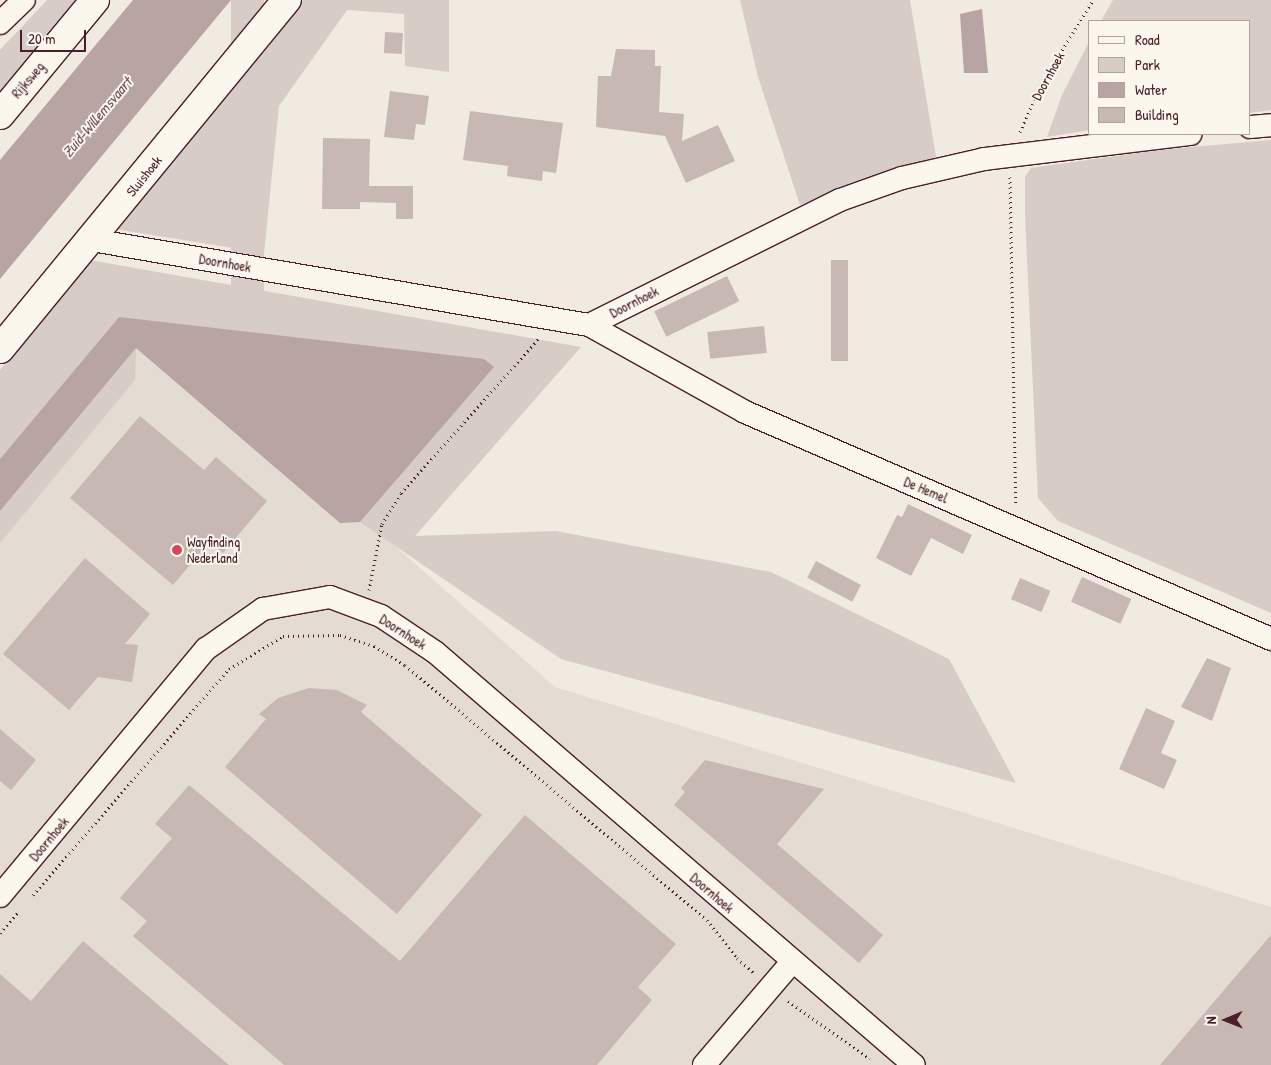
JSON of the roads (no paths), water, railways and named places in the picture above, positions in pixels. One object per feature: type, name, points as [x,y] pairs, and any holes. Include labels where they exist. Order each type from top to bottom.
[{"type":"street","points":[[0,23],[24,0]]},
{"type":"street","name":"Rijksweg","points":[[0,115],[95,0]]},
{"type":"street","name":"Sluishoek","points":[[0,349],[92,240],[287,0]]},
{"type":"street","points":[[1251,127],[1271,125]]},
{"type":"street","name":"Doornhoek","points":[[92,240],[589,325],[840,200],[954,164],[1182,135]]},
{"type":"street","name":"De Hemel","points":[[589,325],[745,412],[1271,639]]},
{"type":"street","name":"Doornhoek","points":[[0,896],[206,649],[263,609],[330,597],[365,610],[435,652],[792,962],[914,1065]]},
{"type":"street","points":[[704,1065],[792,962]]},
{"type":"water","name":"Zuid-Willemsvaart","points":[[133,0],[231,0],[0,279],[0,160]]},
{"type":"water","points":[[982,9],[988,73],[964,73],[960,14]]},
{"type":"water","points":[[119,317],[484,359],[494,367],[360,522],[340,523],[136,348],[0,511],[0,459]]},
{"type":"place","name":"Wayfinding Nederland","points":[[177,550]]}]
